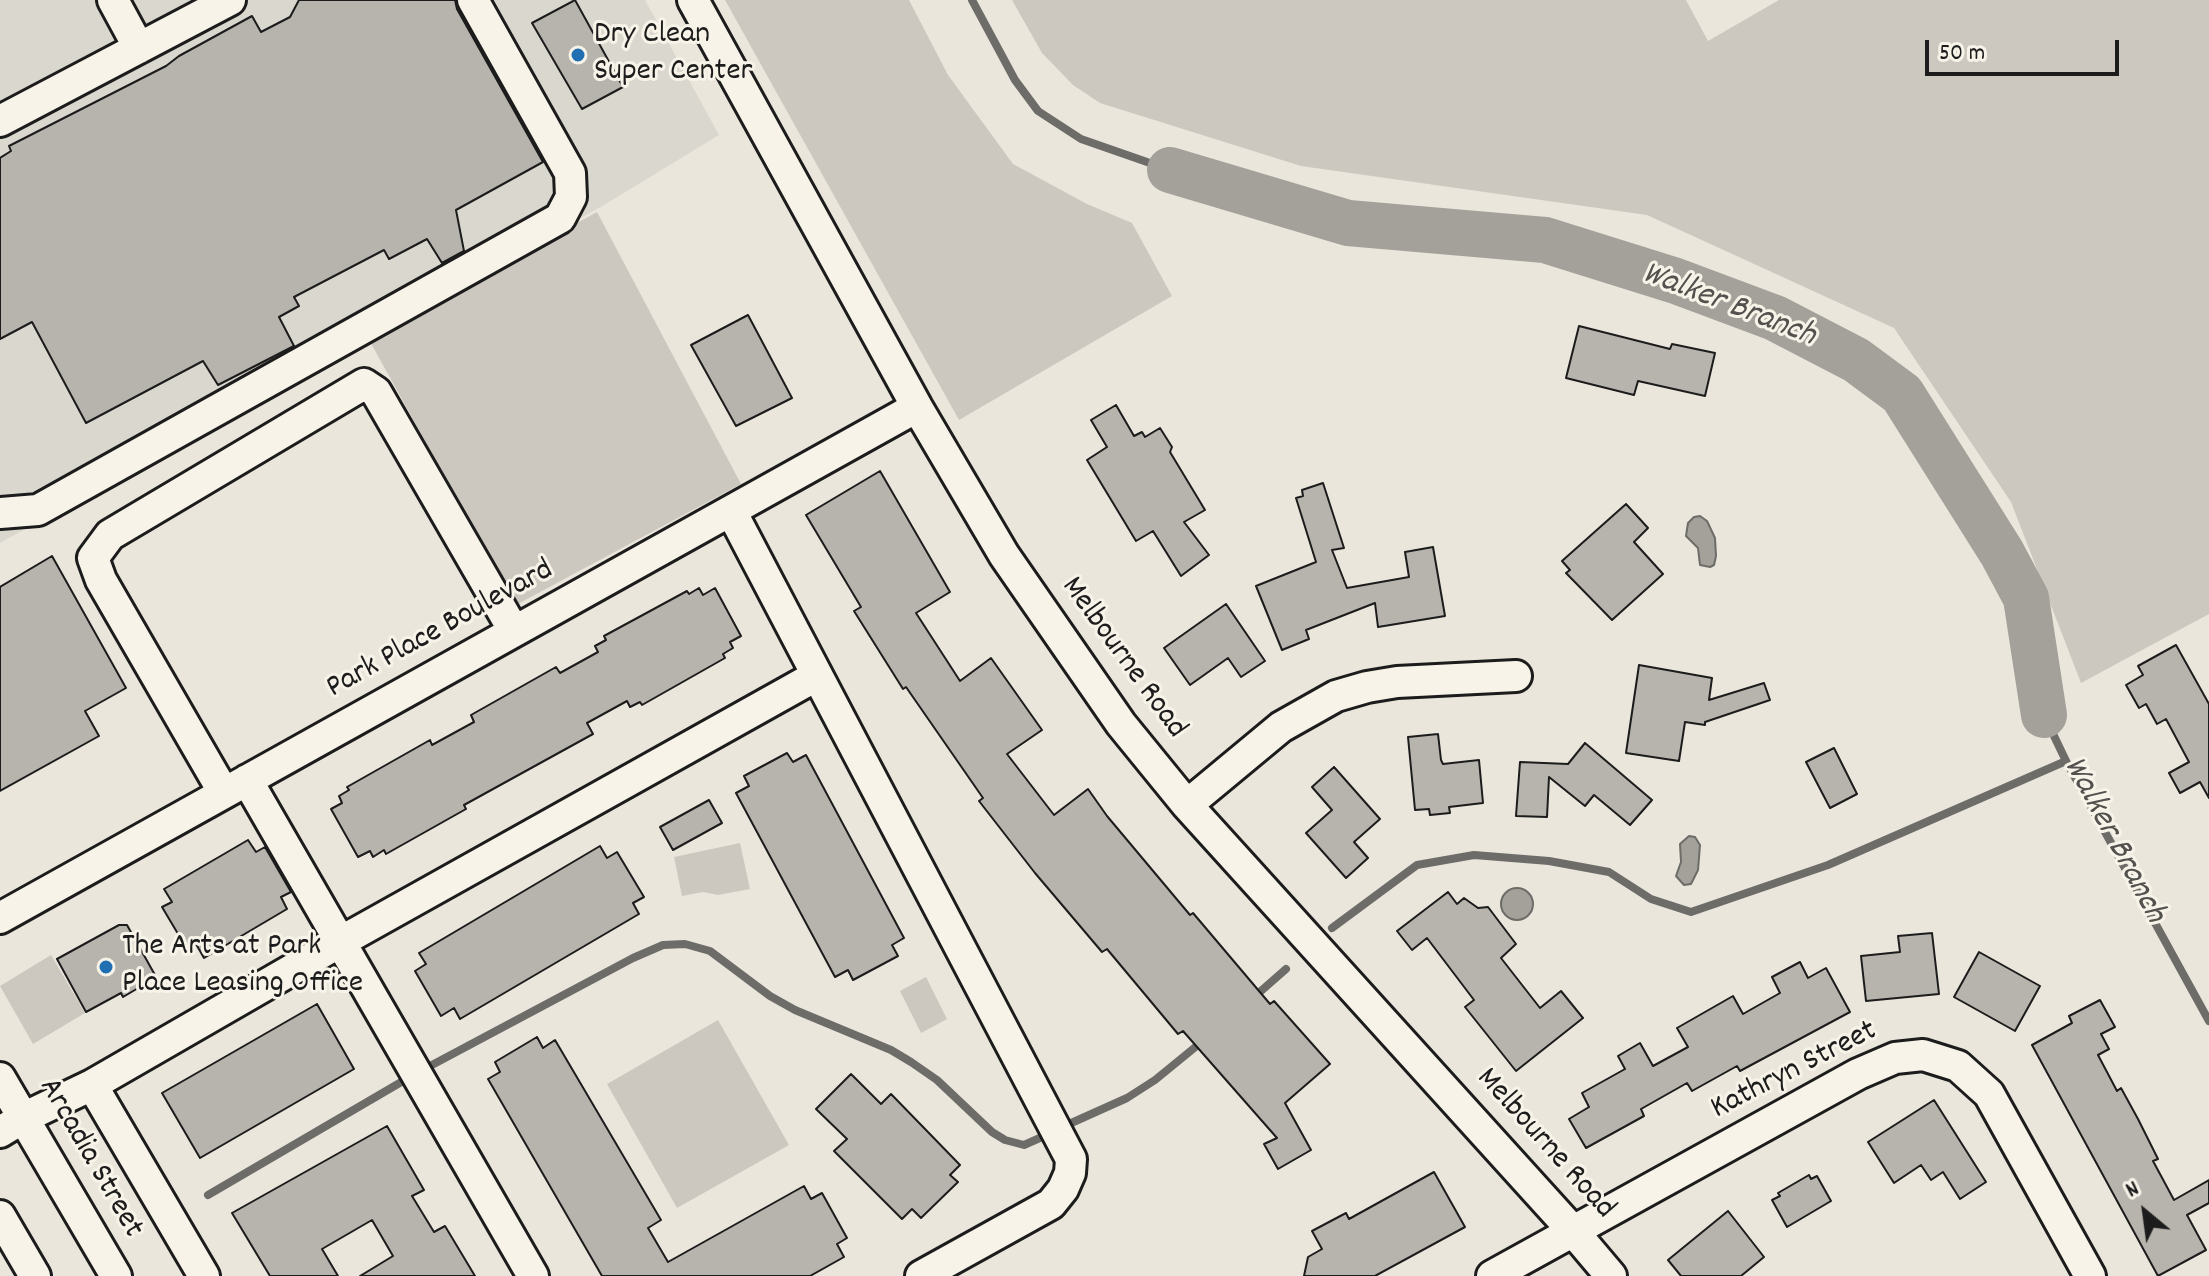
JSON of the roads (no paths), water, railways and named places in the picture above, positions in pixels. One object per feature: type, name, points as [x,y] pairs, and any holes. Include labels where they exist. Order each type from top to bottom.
[{"type":"street","points":[[113,0],[139,48]]},
{"type":"street","points":[[0,121],[230,0]]},
{"type":"street","points":[[0,513],[38,510],[560,218],[571,197],[570,173],[473,0]]},
{"type":"street","name":"Melbourne Road","points":[[693,0],[917,407],[1004,555],[1121,724],[1187,805],[1611,1276]]},
{"type":"street","points":[[514,631],[376,392],[364,384],[110,535],[93,558],[101,580],[340,942],[533,1276]]},
{"type":"street","name":"Park Place Boulevard","points":[[0,918],[917,407]]},
{"type":"street","points":[[731,511],[1071,1159],[1070,1173],[1063,1189],[1051,1204],[921,1276]]},
{"type":"street","points":[[12,1125],[92,1085],[340,942],[816,676]]},
{"type":"street","points":[[1187,805],[1281,727],[1336,696],[1397,682],[1516,676]]},
{"type":"street","name":"Kathryn Street","points":[[1492,1276],[1858,1074],[1895,1058],[1923,1055],[1958,1066],[1989,1094],[2090,1276]]},
{"type":"street","name":"Arcadia Street","points":[[0,1078],[12,1125],[116,1276]]},
{"type":"street","points":[[92,1085],[204,1276]]},
{"type":"street","points":[[0,1216],[35,1276]]},
{"type":"waterway","name":"Walker Branch","points":[[972,0],[1015,80],[1038,111],[1081,139],[1170,170]]},
{"type":"waterway","name":"Walker Branch","points":[[1170,170],[1348,223],[1545,240],[1676,281],[1775,318],[1856,360],[1902,394],[2002,553],[2026,598],[2044,715]]},
{"type":"waterway","name":"Walker Branch","points":[[2044,715],[2066,761],[2209,1021]]},
{"type":"waterway","points":[[1332,928],[1417,865],[1474,855],[1549,861],[1609,872],[1651,899],[1691,912],[1828,865],[2066,761]]},
{"type":"waterway","points":[[430,1066],[633,958],[663,945],[685,944],[710,951],[770,996],[795,1010],[891,1050],[911,1062],[937,1080],[992,1132],[1005,1140],[1024,1145],[1042,1137]]},
{"type":"waterway","points":[[1253,998],[1286,969]]},
{"type":"waterway","points":[[1069,1124],[1127,1098],[1155,1080],[1204,1040]]},
{"type":"waterway","points":[[208,1195],[403,1081]]},
{"type":"place","name":"Dry Clean Super Center","points":[[578,55]]},
{"type":"place","name":"The Arts at Park Place Leasing Office","points":[[106,967]]}]
